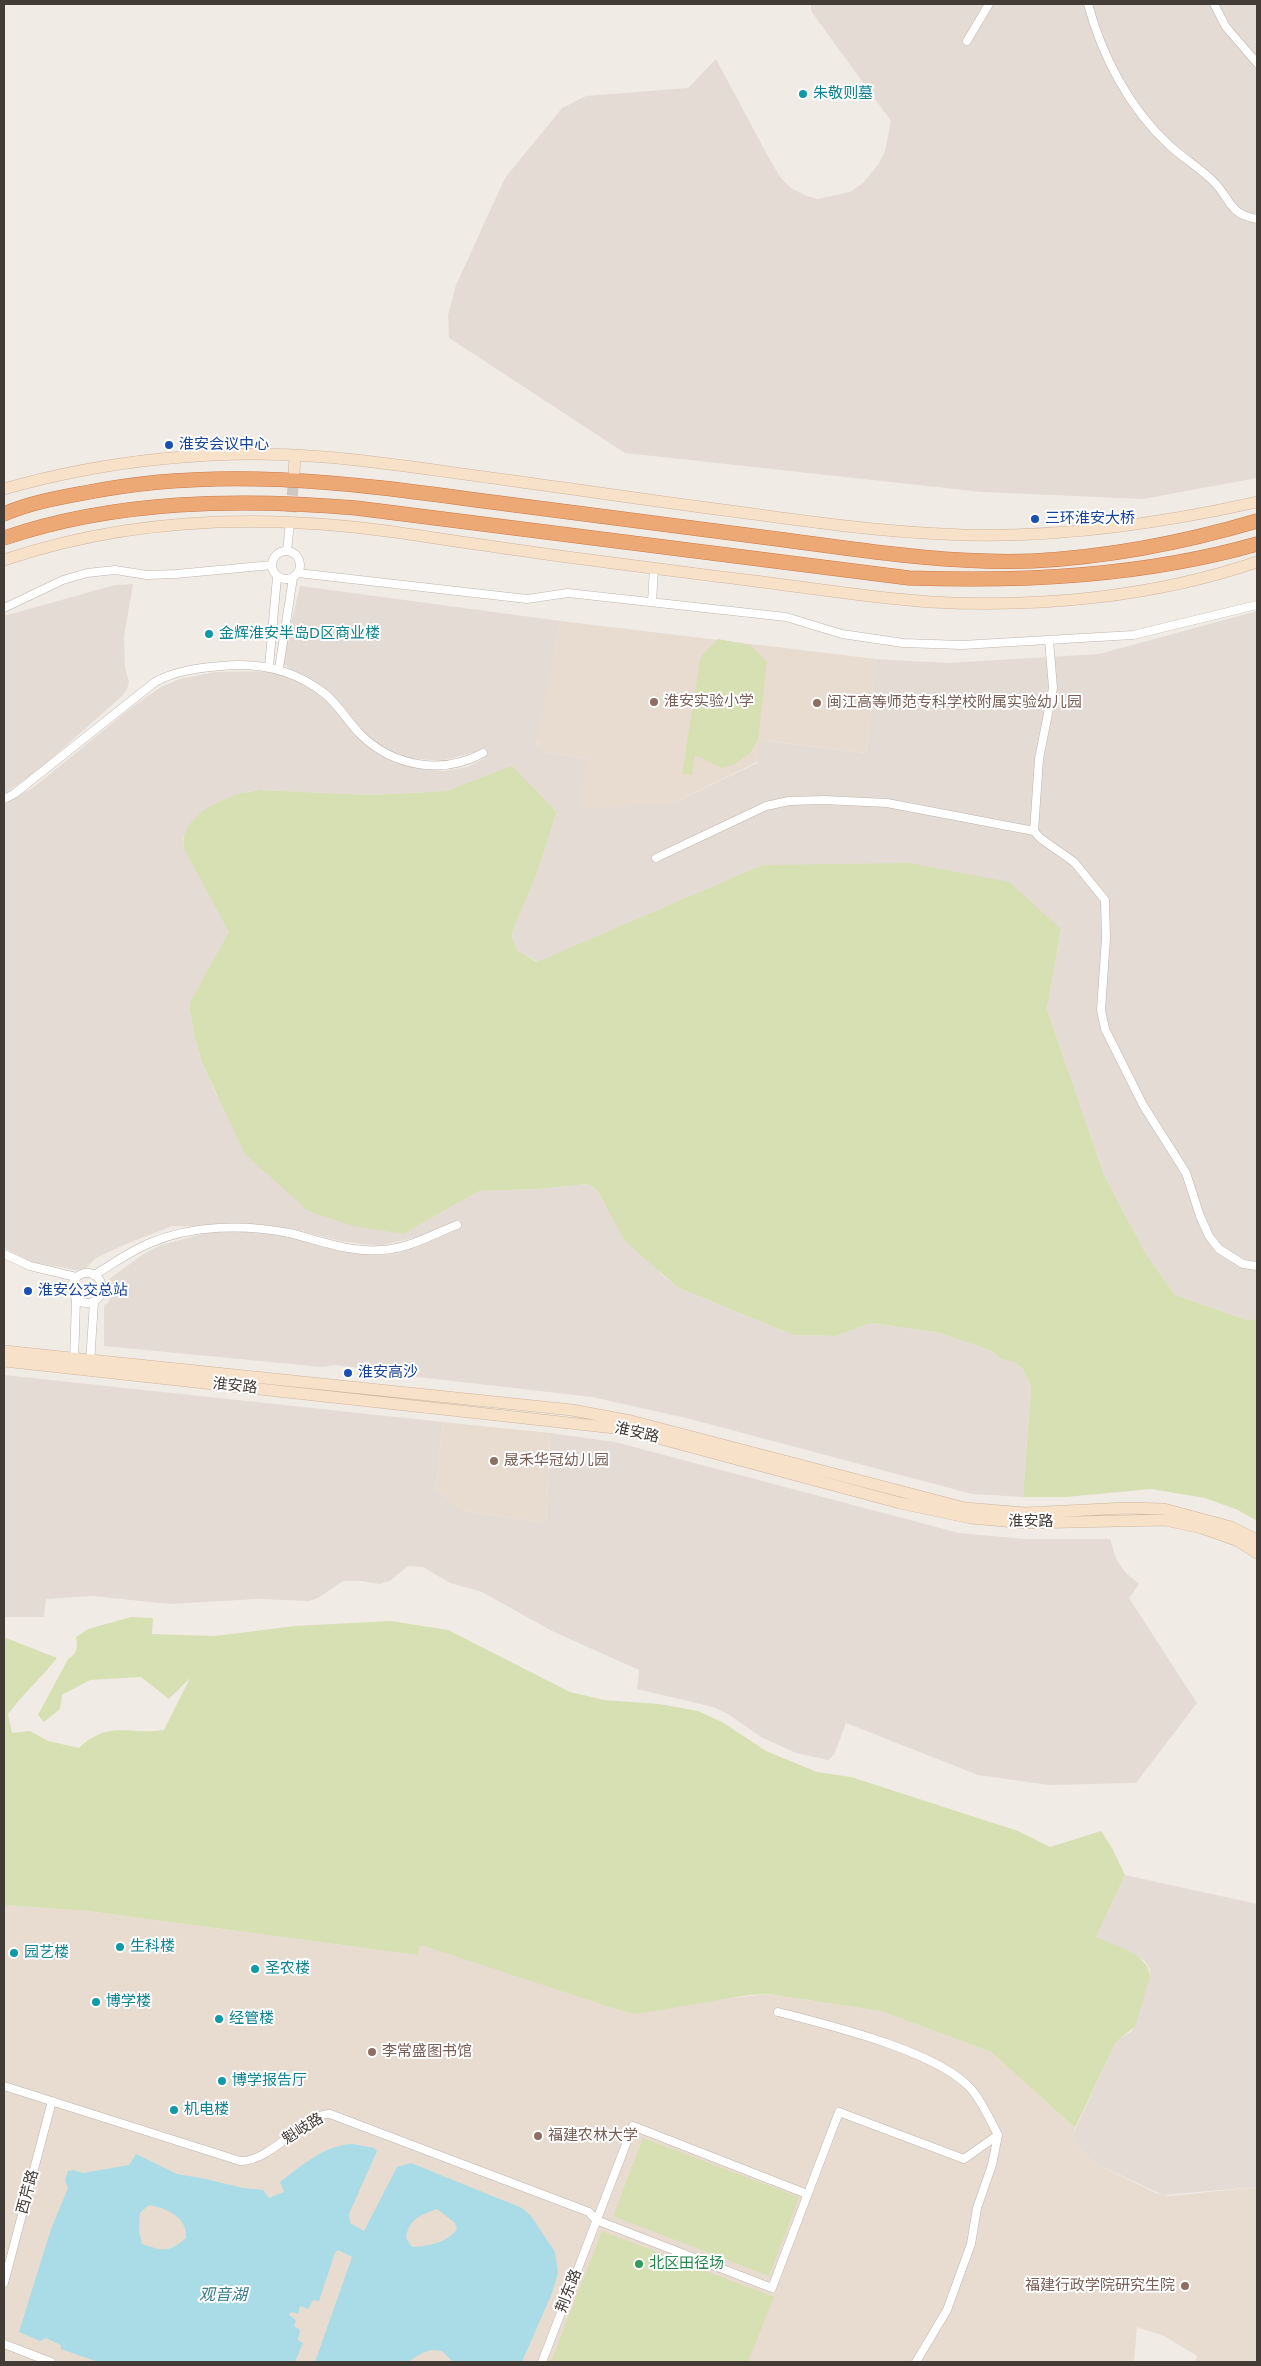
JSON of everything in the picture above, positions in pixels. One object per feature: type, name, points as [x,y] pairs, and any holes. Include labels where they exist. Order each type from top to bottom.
[{"type":"highway","points":[[4,514],[21,507],[111,487],[195,479],[277,478],[400,490],[865,552],[975,560],[1031,561],[1116,554],[1169,545],[1257,521]]},
{"type":"highway","points":[[4,538],[49,525],[149,508],[189,504],[269,502],[356,508],[909,578],[978,580],[1126,572],[1257,544]]},
{"type":"main road","points":[[4,489],[78,470],[147,460],[220,456],[295,456],[418,467],[842,526],[950,535],[1005,536],[1093,530],[1207,513],[1257,502]]},
{"type":"main road","points":[[294,474],[295,456]]},
{"type":"main road","points":[[4,560],[89,538],[166,524],[290,517],[654,568],[880,597],[977,603],[1053,600],[1130,592],[1208,577],[1257,562]]},
{"type":"main road","name":"淮安路","points":[[4,1351],[74,1364]]},
{"type":"main road","name":"淮安路","points":[[4,1361],[89,1365],[572,1410],[631,1421],[965,1508],[1025,1513],[1126,1508],[1164,1509],[1231,1527],[1257,1540]]},
{"type":"main road","name":"淮安路","points":[[89,1365],[624,1429],[900,1503],[971,1518],[1026,1523],[1165,1520],[1210,1530],[1236,1540],[1257,1553]]},
{"type":"street","points":[[967,42],[989,4]]},
{"type":"street","points":[[1088,4],[1101,44],[1115,73],[1146,122],[1182,157],[1215,182],[1233,210],[1239,215],[1257,219]]},
{"type":"street","points":[[1214,4],[1226,27],[1257,63]]},
{"type":"street","points":[[287,551],[290,517]]},
{"type":"street","points":[[268,666],[277,576],[272,565],[275,556],[287,551],[292,552],[299,559],[300,568],[296,575],[279,668]]},
{"type":"street","points":[[4,608],[63,580],[87,573],[115,570],[147,575],[176,574],[272,565]]},
{"type":"street","points":[[652,602],[654,568]]},
{"type":"street","points":[[277,576],[285,580],[296,575],[527,599],[568,593],[786,617],[842,634],[903,643],[962,645],[1133,635],[1257,604]]},
{"type":"street","points":[[1034,831],[1039,759],[1053,688],[1050,640]]},
{"type":"street","points":[[4,799],[14,794],[141,693],[163,678],[182,671],[214,666],[268,666],[279,668],[324,693],[373,746],[399,760],[443,766],[466,761],[483,753]]},
{"type":"street","points":[[656,858],[766,806],[789,802],[824,800],[887,803],[1034,831],[1040,838],[1074,862],[1105,900],[1106,938],[1100,1010],[1105,1029],[1143,1105],[1186,1173],[1209,1236],[1219,1249],[1243,1264],[1257,1266]]},
{"type":"street","points":[[4,1254],[30,1266],[76,1277],[85,1273],[94,1275],[150,1243],[200,1230],[228,1228],[280,1232],[350,1249],[382,1250],[409,1245],[457,1225]]},
{"type":"street","points":[[76,1299],[85,1303],[94,1302],[99,1297],[102,1288],[94,1275]]},
{"type":"street","points":[[74,1364],[76,1299],[72,1291],[76,1277]]},
{"type":"street","points":[[89,1365],[94,1302]]},
{"type":"street","points":[[778,2012],[842,2028],[927,2060],[952,2073],[971,2089],[998,2134],[992,2165],[977,2208],[971,2244],[947,2310],[916,2362]]},
{"type":"street","name":"魁岐路","points":[[4,2086],[244,2162],[259,2158],[318,2116],[330,2114],[589,2212],[596,2220],[772,2288],[807,2194]]},
{"type":"street","name":"西芹路","points":[[4,2283],[52,2101]]},
{"type":"street","points":[[807,2194],[839,2112],[964,2159],[998,2134]]},
{"type":"street","name":"荆东路","points":[[542,2362],[632,2126],[807,2194]]},
{"type":"street","points":[[4,2344],[51,2362]]},
{"type":"shaded area","points":[[811,4],[1257,4],[1257,478],[1143,499],[982,492],[625,453],[449,338],[448,315],[456,285],[505,178],[562,108],[586,96],[688,88],[716,59],[770,160],[781,178],[791,188],[817,199],[850,192],[863,183],[878,165],[885,151],[891,121],[811,11]]},
{"type":"shaded area","points":[[133,584],[124,637],[125,667],[129,682],[127,689],[121,697],[36,772],[4,794],[4,616],[115,585]]},
{"type":"shaded area","points":[[300,586],[561,621],[537,741],[539,748],[546,752],[587,759],[669,805],[757,763],[758,740],[866,753],[876,659],[947,663],[1099,654],[1257,611],[1257,1319],[1247,1320],[1175,1295],[1146,1254],[1104,1175],[1047,1009],[1061,930],[762,865],[538,962],[517,950],[512,938],[513,928],[535,879],[557,812],[512,767],[446,791],[373,795],[259,790],[246,792],[214,805],[193,821],[183,839],[184,849],[230,932],[189,1004],[194,1035],[202,1063],[217,1096],[403,1234],[479,1191],[539,1189],[588,1184],[597,1190],[605,1205],[661,1274],[677,1287],[793,1335],[836,1336],[871,1323],[940,1333],[992,1351],[1000,1359],[1014,1362],[1023,1369],[1031,1387],[1023,1497],[972,1494],[690,1419],[592,1397],[382,1373],[334,1365],[322,1367],[104,1346],[104,1305],[108,1303],[112,1294],[109,1279],[142,1255],[161,1245],[210,1232],[255,1232],[285,1236],[343,1251],[378,1255],[396,1254],[453,1232],[460,1220],[417,1237],[379,1246],[339,1241],[290,1228],[172,1226],[96,1258],[85,1269],[75,1270],[31,1262],[4,1248],[4,804],[34,787],[131,708],[161,687],[180,679],[216,672],[280,671],[294,678],[329,702],[354,733],[373,751],[395,763],[442,771],[467,767],[483,759],[487,754],[479,751],[441,761],[408,758],[388,751],[367,737],[330,693],[284,665],[283,657]]},
{"type":"shaded area","name":"淮安实验小学","points":[[561,621],[876,659],[866,753],[759,740],[757,762],[669,805],[578,808],[587,759],[546,752],[539,748],[537,738]]},
{"type":"shaded area","points":[[4,1375],[443,1422],[436,1489],[463,1511],[546,1523],[550,1433],[615,1442],[959,1533],[1024,1539],[1110,1539],[1117,1561],[1126,1573],[1139,1584],[1129,1598],[1197,1703],[1136,1783],[1049,1785],[978,1775],[846,1723],[834,1755],[828,1760],[796,1753],[761,1737],[728,1714],[713,1707],[637,1689],[639,1670],[552,1631],[482,1592],[450,1583],[423,1567],[408,1566],[390,1581],[379,1584],[362,1581],[343,1581],[318,1598],[309,1601],[258,1599],[169,1604],[93,1596],[46,1599],[44,1617],[4,1617]]},
{"type":"shaded area","name":"晟禾华冠幼儿园","points":[[443,1422],[550,1433],[546,1523],[463,1511],[436,1489]]},
{"type":"shaded area","points":[[1125,1875],[1257,1904],[1257,2187],[1163,2195],[1094,2163],[1075,2143],[1073,2134],[1114,2046],[1120,2038],[1132,2031],[1150,1977],[1150,1970],[1144,1960],[1096,1937]]},
{"type":"shaded area","name":"福建农林大学","points":[[4,1905],[88,1911],[417,1955],[421,1944],[622,2011],[768,1994],[881,2011],[991,2052],[1075,2128],[1073,2134],[1075,2143],[1094,2163],[1156,2193],[1170,2196],[1257,2187],[1257,2362],[1195,2362],[1197,2356],[1164,2336],[1137,2327],[1134,2362],[4,2362]]},
{"type":"green space","points":[[718,639],[750,645],[767,662],[758,740],[750,753],[735,764],[722,768],[695,755],[692,775],[682,774],[700,660],[702,655]]},
{"type":"green space","points":[[512,766],[557,812],[535,879],[513,929],[512,938],[517,950],[537,962],[762,865],[910,863],[1009,882],[1061,929],[1047,1009],[1104,1175],[1146,1254],[1175,1295],[1247,1320],[1257,1319],[1257,1521],[1238,1510],[1205,1498],[1151,1489],[1066,1497],[1023,1497],[1031,1387],[1023,1369],[1014,1362],[1000,1359],[992,1351],[940,1333],[871,1323],[836,1336],[793,1335],[677,1287],[625,1241],[597,1190],[588,1184],[539,1189],[479,1191],[403,1234],[353,1226],[308,1211],[245,1154],[202,1063],[194,1035],[189,1004],[229,932],[184,849],[185,836],[189,825],[208,808],[221,801],[247,792],[259,790],[373,795],[446,791]]},
{"type":"green space","points":[[131,1617],[153,1618],[152,1634],[215,1636],[295,1626],[391,1621],[448,1630],[570,1692],[604,1700],[659,1704],[698,1711],[722,1722],[766,1751],[817,1772],[851,1777],[1018,1831],[1050,1847],[1101,1831],[1111,1846],[1125,1875],[1096,1937],[1130,1951],[1137,1956],[1144,1962],[1150,1977],[1135,2027],[1120,2038],[1114,2046],[1075,2128],[991,2052],[881,2011],[768,1994],[749,1995],[637,2014],[622,2011],[421,1945],[417,1955],[88,1911],[4,1905],[4,1639],[6,1638],[57,1658],[8,1714],[12,1733],[30,1731],[48,1741],[79,1748],[90,1739],[109,1731],[164,1730],[190,1678],[169,1699],[141,1677],[90,1680],[62,1695],[60,1709],[44,1722],[38,1715],[68,1659],[75,1652],[77,1647],[76,1637],[88,1629]]},
{"type":"green space","points":[[643,2138],[799,2197],[769,2276],[613,2216]]},
{"type":"green space","name":"北区田径场","points":[[602,2231],[774,2297],[748,2362],[551,2362]]},
{"type":"water","name":"观音湖","points":[[353,2144],[374,2148],[377,2151],[349,2214],[350,2223],[364,2231],[397,2167],[411,2163],[522,2208],[531,2216],[555,2252],[558,2273],[552,2293],[522,2362],[453,2362],[442,2351],[432,2350],[422,2353],[408,2362],[315,2362],[352,2257],[338,2250],[335,2253],[319,2301],[313,2300],[308,2309],[300,2306],[298,2314],[291,2312],[289,2315],[296,2320],[294,2326],[300,2330],[298,2340],[303,2343],[295,2362],[98,2362],[61,2349],[61,2345],[46,2338],[40,2341],[19,2332],[51,2229],[68,2188],[65,2180],[68,2171],[73,2170],[83,2173],[129,2165],[136,2154],[177,2174],[243,2188],[263,2190],[269,2198],[284,2192],[280,2182],[305,2163],[324,2152],[343,2145]],"holes":[[[149,2205],[169,2211],[175,2215],[184,2225],[186,2238],[175,2246],[165,2249],[142,2244],[139,2231],[140,2213]],[[437,2209],[455,2223],[457,2229],[443,2241],[412,2247],[406,2238],[410,2226],[416,2219]]]},
{"type":"tunnel","points":[[291,512],[294,474]]},
{"type":"place","name":"朱敬则墓","points":[[803,94]]},
{"type":"place","name":"淮安会议中心","points":[[169,445]]},
{"type":"place","name":"三环淮安大桥","points":[[1035,519]]},
{"type":"place","name":"金辉淮安半岛D区商业楼","points":[[209,634]]},
{"type":"place","name":"淮安实验小学","points":[[654,702]]},
{"type":"place","name":"闽江高等师范专科学校附属实验幼儿园","points":[[817,703]]},
{"type":"place","name":"淮安公交总站","points":[[28,1291]]},
{"type":"place","name":"淮安高沙","points":[[348,1373]]},
{"type":"place","name":"晟禾华冠幼儿园","points":[[494,1461]]},
{"type":"place","name":"生科楼","points":[[120,1947]]},
{"type":"place","name":"园艺楼","points":[[14,1953]]},
{"type":"place","name":"圣农楼","points":[[255,1969]]},
{"type":"place","name":"博学楼","points":[[96,2002]]},
{"type":"place","name":"经管楼","points":[[219,2019]]},
{"type":"place","name":"李常盛图书馆","points":[[372,2052]]},
{"type":"place","name":"博学报告厅","points":[[222,2081]]},
{"type":"place","name":"机电楼","points":[[174,2110]]},
{"type":"place","name":"福建农林大学","points":[[538,2136]]},
{"type":"place","name":"北区田径场","points":[[639,2264]]},
{"type":"place","name":"福建行政学院研究生院","points":[[1185,2286]]}]
